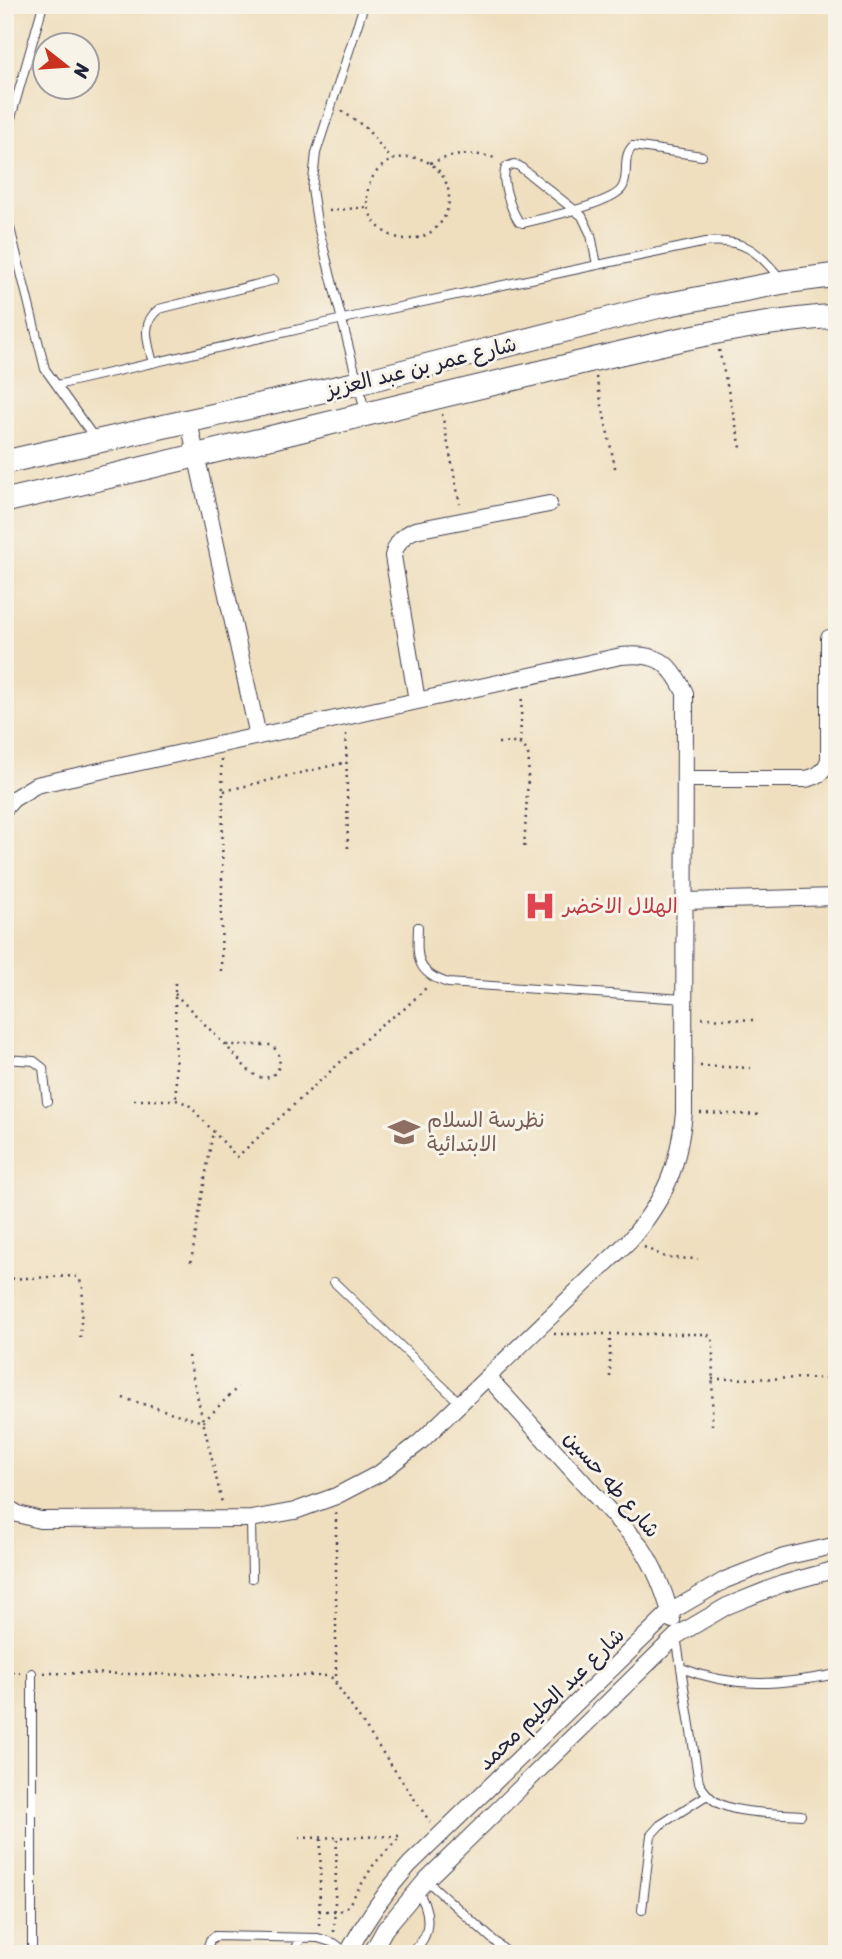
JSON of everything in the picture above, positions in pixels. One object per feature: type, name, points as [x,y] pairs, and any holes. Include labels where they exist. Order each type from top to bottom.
[{"type":"street","name":"شارع عمر بن عبد العزيز","points":[[5,462],[358,383],[660,306],[784,282],[837,275]]},
{"type":"street","name":"شارع عمر بن عبد العزيز","points":[[5,501],[715,332],[837,316]]},
{"type":"street","points":[[189,422],[258,736]]},
{"type":"street","points":[[417,701],[393,556],[396,545],[404,536],[415,530],[549,504]]},
{"type":"street","points":[[685,779],[806,779],[816,777],[824,770],[829,760],[829,638]]},
{"type":"street","points":[[5,808],[13,799],[36,785],[621,656],[642,654],[661,660],[676,674],[685,692],[684,1113],[680,1148],[669,1182],[653,1213],[630,1240],[419,1443],[380,1473],[336,1496],[295,1511],[251,1519],[226,1520],[40,1520],[18,1514],[5,1506]]},
{"type":"street","points":[[685,901],[837,897]]},
{"type":"street","name":"شارع طه حسين","points":[[488,1377],[640,1545],[664,1588],[676,1636]]},
{"type":"street","name":"شارع عبد الحليم محمد","points":[[342,1950],[386,1890],[670,1612],[725,1580],[784,1557],[837,1545]]},
{"type":"street","name":"شارع عبد الحليم محمد","points":[[372,1954],[385,1929],[421,1885],[676,1636],[738,1602],[782,1584],[837,1569]]},
{"type":"street","points":[[367,1917],[385,1929]]},
{"type":"lane","points":[[5,139],[43,5]]},
{"type":"lane","points":[[364,5],[312,171],[314,211],[366,415]]},
{"type":"lane","points":[[597,265],[588,227],[577,210],[525,169],[510,164],[504,170],[503,177],[519,222],[577,210],[620,191],[624,184],[628,152],[633,146],[702,156]]},
{"type":"lane","points":[[5,208],[45,369],[98,442]]},
{"type":"lane","points":[[57,385],[343,319],[706,242],[725,240],[740,243],[751,249],[784,282]]},
{"type":"lane","points":[[153,363],[146,326],[159,309],[274,280]]},
{"type":"lane","points":[[418,927],[417,957],[424,970],[434,979],[448,984],[684,999]]},
{"type":"lane","points":[[5,1059],[34,1060],[43,1068],[47,1101]]},
{"type":"lane","points":[[334,1282],[460,1403]]},
{"type":"lane","points":[[251,1519],[252,1578]]},
{"type":"lane","points":[[676,1636],[699,1783],[707,1795],[719,1804],[733,1808],[801,1815]]},
{"type":"lane","points":[[681,1668],[712,1679],[744,1684],[795,1682],[837,1674]]},
{"type":"lane","points":[[32,1673],[32,1954]]},
{"type":"lane","points":[[642,1910],[651,1835],[660,1825],[707,1795]]},
{"type":"lane","points":[[406,1954],[421,1942],[427,1929],[429,1915],[421,1885]]},
{"type":"lane","points":[[421,1885],[509,1954]]},
{"type":"lane","points":[[220,1954],[212,1952],[208,1946],[215,1936],[318,1938],[342,1950]]},
{"type":"lane","points":[[293,1954],[301,1938]]},
{"type":"path","points":[[331,105],[366,128],[392,160]]},
{"type":"path","points":[[430,163],[447,156],[476,153],[510,164]]},
{"type":"path","points":[[412,157],[430,163],[444,178],[449,197],[444,217],[431,232],[412,239],[393,237],[376,225],[367,207],[371,179],[376,171],[392,160],[412,157]]},
{"type":"path","points":[[314,211],[367,207]]},
{"type":"path","points":[[715,332],[742,452]]},
{"type":"path","points":[[592,360],[616,472]]},
{"type":"path","points":[[439,397],[463,521]]},
{"type":"path","points":[[520,743],[522,678]]},
{"type":"path","points":[[346,717],[348,850]]},
{"type":"path","points":[[498,743],[520,743],[527,748],[529,758],[524,850]]},
{"type":"path","points":[[220,745],[223,791],[221,976]]},
{"type":"path","points":[[223,791],[347,762]]},
{"type":"path","points":[[134,1100],[177,1100],[188,1104],[237,1157],[383,1023],[419,996],[434,979]]},
{"type":"path","points":[[175,983],[177,1100]]},
{"type":"path","points":[[175,994],[225,1045],[256,1076],[271,1076],[280,1064],[280,1057],[271,1045],[225,1045]]},
{"type":"path","points":[[684,1018],[754,1020]]},
{"type":"path","points":[[685,1066],[752,1068]]},
{"type":"path","points":[[684,1113],[763,1115]]},
{"type":"path","points":[[191,1262],[213,1131]]},
{"type":"path","points":[[630,1240],[667,1258],[698,1259]]},
{"type":"path","points":[[5,1279],[79,1278],[83,1288],[80,1339]]},
{"type":"path","points":[[533,1334],[707,1334],[712,1338],[713,1344],[712,1425]]},
{"type":"path","points":[[610,1334],[610,1377]]},
{"type":"path","points":[[188,1356],[226,1520]]},
{"type":"path","points":[[712,1379],[837,1378]]},
{"type":"path","points":[[203,1422],[238,1387]]},
{"type":"path","points":[[123,1398],[203,1422]]},
{"type":"path","points":[[336,1496],[336,1682]]},
{"type":"path","points":[[5,1673],[327,1676],[336,1682],[439,1836]]},
{"type":"path","points":[[299,1838],[401,1836],[374,1864],[348,1906],[335,1911],[319,1911]]},
{"type":"path","points":[[337,1837],[335,1911],[342,1950]]},
{"type":"path","points":[[318,1938],[321,1838]]},
{"type":"place","name":"الهلال الاخضر","points":[[540,906]]},
{"type":"place","name":"نظرسة السلام الابتدائية","points":[[404,1132]]}]
